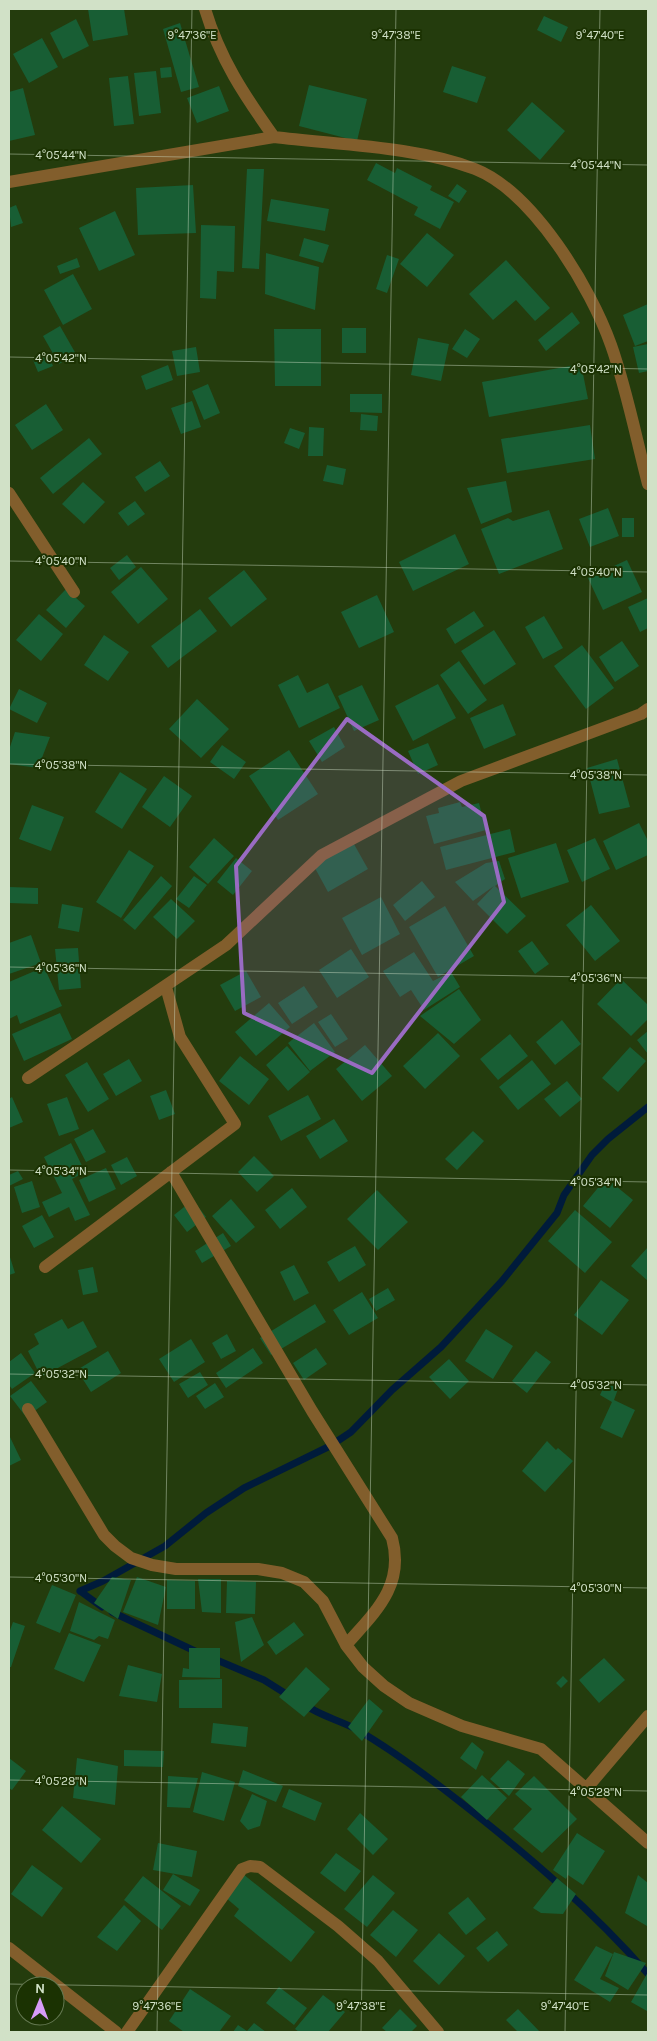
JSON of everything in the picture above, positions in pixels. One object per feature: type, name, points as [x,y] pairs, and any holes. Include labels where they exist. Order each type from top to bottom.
[{"type":"street","points":[[205,9],[225,62],[245,98],[274,137]]},
{"type":"street","points":[[9,182],[274,137],[434,156],[477,170],[510,190],[535,216],[559,246],[588,295],[607,336],[648,484]]},
{"type":"street","points":[[9,494],[74,592]]},
{"type":"street","points":[[28,1078],[226,945],[322,855],[461,781],[640,714],[648,709]]},
{"type":"street","points":[[45,1267],[236,1124],[180,1037],[166,986]]},
{"type":"street","points":[[171,1172],[312,1411],[392,1538],[397,1556],[393,1579],[383,1602],[346,1645]]},
{"type":"street","points":[[28,1409],[104,1535],[131,1558],[152,1565],[176,1569],[258,1569],[282,1572],[304,1582],[323,1601],[346,1645],[363,1667],[410,1703],[462,1726],[516,1740],[541,1749],[648,1843]]},
{"type":"street","points":[[586,1789],[648,1716]]},
{"type":"street","points":[[126,2032],[242,1869],[250,1866],[260,1867],[338,1926],[378,1961],[438,2032]]},
{"type":"street","points":[[9,1948],[116,2032]]},
{"type":"highlighted area","points":[[347,719],[484,816],[504,902],[372,1073],[244,1013],[236,866]]},
{"type":"building","points":[[88,9],[124,9],[128,35],[93,41]]},
{"type":"building","points":[[544,16],[568,27],[561,42],[537,30]]},
{"type":"building","points":[[76,19],[89,46],[63,59],[50,33]]},
{"type":"building","points":[[180,23],[199,87],[181,92],[163,29]]},
{"type":"building","points":[[42,38],[58,67],[29,83],[13,54]]},
{"type":"building","points":[[452,66],[486,77],[477,103],[443,92]]},
{"type":"building","points":[[171,67],[172,77],[161,78],[160,68]]},
{"type":"building","points":[[156,71],[161,113],[139,116],[134,73]]},
{"type":"building","points":[[128,76],[134,124],[114,126],[109,78]]},
{"type":"building","points":[[309,85],[367,99],[357,141],[299,126]]},
{"type":"building","points":[[219,86],[229,111],[197,123],[187,98]]},
{"type":"building","points":[[23,88],[35,135],[9,141],[9,92]]},
{"type":"building","points":[[532,102],[565,131],[540,160],[507,130]]},
{"type":"building","points":[[376,163],[395,173],[397,168],[432,186],[430,190],[454,202],[440,229],[414,215],[418,207],[367,180]]},
{"type":"building","points":[[247,169],[264,169],[259,269],[242,268]]},
{"type":"building","points":[[457,184],[467,191],[459,203],[448,196]]},
{"type":"building","points":[[193,185],[196,233],[138,235],[136,188]]},
{"type":"building","points":[[271,199],[329,209],[325,231],[267,221]]},
{"type":"building","points":[[16,205],[23,223],[11,227],[9,208]]},
{"type":"building","points":[[115,211],[135,255],[99,271],[79,228]]},
{"type":"building","points":[[201,225],[235,226],[234,272],[217,271],[216,299],[200,298]]},
{"type":"building","points":[[427,233],[454,255],[427,287],[400,264]]},
{"type":"building","points":[[304,238],[329,245],[323,263],[299,256]]},
{"type":"building","points":[[266,253],[319,267],[315,310],[265,294]]},
{"type":"building","points":[[387,255],[399,259],[387,293],[376,289]]},
{"type":"building","points":[[77,258],[80,267],[60,274],[57,266]]},
{"type":"building","points":[[506,260],[550,308],[535,321],[516,300],[493,320],[469,294]]},
{"type":"building","points":[[73,274],[92,309],[63,325],[44,290]]},
{"type":"building","points":[[648,304],[648,341],[635,346],[623,315]]},
{"type":"building","points":[[572,312],[580,323],[546,351],[538,340]]},
{"type":"building","points":[[60,326],[76,354],[59,364],[43,336]]},
{"type":"building","points":[[342,328],[366,328],[366,353],[342,353]]},
{"type":"building","points":[[274,329],[321,329],[321,386],[275,386]]},
{"type":"building","points":[[465,329],[480,339],[467,358],[452,349]]},
{"type":"building","points":[[418,338],[449,344],[441,381],[411,375]]},
{"type":"building","points":[[648,344],[648,371],[639,373],[633,347]]},
{"type":"building","points":[[196,347],[200,372],[177,376],[172,351]]},
{"type":"building","points":[[48,354],[53,366],[38,372],[33,360]]},
{"type":"building","points":[[581,364],[588,399],[489,417],[482,382]]},
{"type":"building","points":[[168,365],[173,380],[146,390],[141,376]]},
{"type":"building","points":[[208,384],[220,413],[204,420],[192,391]]},
{"type":"building","points":[[350,394],[382,394],[382,413],[350,412]]},
{"type":"building","points":[[192,401],[201,427],[181,434],[171,408]]},
{"type":"building","points":[[46,404],[63,430],[32,450],[15,425]]},
{"type":"building","points":[[361,414],[378,416],[377,431],[360,430]]},
{"type":"building","points":[[590,425],[595,459],[507,473],[501,439]]},
{"type":"building","points":[[309,427],[324,428],[323,456],[308,456]]},
{"type":"building","points":[[290,428],[305,433],[299,449],[284,443]]},
{"type":"building","points":[[89,438],[102,454],[53,494],[40,478]]},
{"type":"building","points":[[160,461],[170,476],[145,492],[135,477]]},
{"type":"building","points":[[327,465],[346,469],[343,485],[323,481]]},
{"type":"building","points":[[506,481],[512,512],[481,524],[467,488]]},
{"type":"building","points":[[83,482],[105,502],[84,524],[62,504]]},
{"type":"building","points":[[135,501],[145,514],[128,526],[118,513]]},
{"type":"building","points":[[608,508],[619,536],[590,547],[579,519]]},
{"type":"building","points":[[549,510],[563,549],[499,574],[481,529],[508,518],[513,521]]},
{"type":"building","points":[[622,518],[634,518],[634,537],[622,537]]},
{"type":"building","points":[[455,534],[469,564],[413,591],[399,562]]},
{"type":"building","points":[[127,555],[136,567],[119,580],[110,568]]},
{"type":"building","points":[[627,560],[642,592],[603,610],[588,578]]},
{"type":"building","points":[[141,567],[168,599],[138,624],[111,592]]},
{"type":"building","points":[[244,570],[267,599],[231,627],[208,598]]},
{"type":"building","points":[[66,589],[85,606],[66,628],[46,610]]},
{"type":"building","points":[[377,595],[394,632],[359,648],[341,612]]},
{"type":"building","points":[[648,598],[648,628],[640,632],[628,607]]},
{"type":"building","points":[[200,609],[217,631],[168,668],[151,646]]},
{"type":"building","points":[[474,611],[484,626],[455,644],[446,629]]},
{"type":"building","points":[[39,614],[63,634],[41,661],[16,640]]},
{"type":"building","points":[[544,616],[563,648],[543,659],[525,627]]},
{"type":"building","points":[[494,630],[516,664],[484,685],[461,651]]},
{"type":"building","points":[[104,635],[129,652],[108,681],[84,665]]},
{"type":"building","points":[[622,641],[639,666],[615,682],[599,657]]},
{"type":"building","points":[[582,645],[614,688],[586,709],[554,666]]},
{"type":"building","points":[[459,661],[487,700],[468,714],[440,675]]},
{"type":"building","points":[[298,675],[307,693],[328,683],[340,708],[299,728],[278,685]]},
{"type":"building","points":[[438,684],[456,718],[413,741],[395,706]]},
{"type":"building","points":[[362,685],[379,720],[354,731],[338,696]]},
{"type":"building","points":[[19,689],[47,703],[37,723],[9,709]]},
{"type":"building","points":[[197,699],[229,729],[201,758],[169,729]]},
{"type":"building","points":[[503,704],[516,735],[484,749],[470,718]]},
{"type":"building","points":[[334,727],[345,747],[322,762],[309,741]]},
{"type":"building","points":[[15,732],[50,737],[38,768],[9,764],[9,750]]},
{"type":"building","points":[[428,743],[438,765],[418,774],[408,751]]},
{"type":"building","points":[[222,745],[246,762],[234,779],[210,762]]},
{"type":"building","points":[[289,750],[318,794],[278,820],[249,776]]},
{"type":"building","points":[[617,759],[630,807],[599,814],[587,768]]},
{"type":"building","points":[[120,772],[147,789],[122,829],[95,812]]},
{"type":"building","points":[[164,776],[192,796],[170,827],[142,807]]},
{"type":"building","points":[[460,802],[462,807],[479,803],[486,830],[434,844],[426,816],[439,813],[438,808]]},
{"type":"building","points":[[32,805],[64,817],[51,851],[19,839]]},
{"type":"building","points":[[639,823],[648,841],[648,855],[616,870],[603,841]]},
{"type":"building","points":[[510,829],[515,852],[446,870],[440,847]]},
{"type":"building","points":[[350,837],[368,869],[328,892],[310,859]]},
{"type":"building","points":[[214,838],[234,856],[208,884],[189,867]]},
{"type":"building","points":[[595,838],[610,869],[582,882],[567,850]]},
{"type":"building","points":[[556,843],[569,882],[521,898],[508,858]]},
{"type":"building","points":[[129,850],[154,866],[121,918],[96,902]]},
{"type":"building","points":[[236,858],[252,871],[233,895],[217,882]]},
{"type":"building","points":[[499,861],[505,879],[495,886],[526,916],[507,934],[477,904],[494,886],[473,901],[455,882],[486,863]]},
{"type":"building","points":[[161,876],[172,886],[135,930],[123,920]]},
{"type":"building","points":[[194,876],[207,885],[189,908],[176,899]]},
{"type":"building","points":[[422,881],[435,897],[405,921],[393,905]]},
{"type":"building","points":[[9,887],[38,888],[38,904],[9,903]]},
{"type":"building","points":[[381,897],[400,934],[362,955],[342,918]]},
{"type":"building","points":[[171,899],[195,921],[177,939],[153,917]]},
{"type":"building","points":[[62,904],[83,908],[79,932],[58,928]]},
{"type":"building","points":[[591,905],[620,941],[595,961],[566,925]]},
{"type":"building","points":[[445,906],[474,956],[438,977],[409,927]]},
{"type":"building","points":[[31,935],[41,963],[9,974],[9,943]]},
{"type":"building","points":[[532,941],[549,964],[535,974],[518,951]]},
{"type":"building","points":[[78,948],[81,988],[59,990],[55,949]]},
{"type":"building","points":[[351,949],[369,977],[337,998],[319,970]]},
{"type":"building","points":[[414,952],[433,981],[451,972],[460,987],[424,1010],[411,990],[400,997],[383,971]]},
{"type":"building","points":[[44,967],[62,1006],[20,1024],[17,1015],[9,1019],[9,982]]},
{"type":"building","points":[[246,971],[261,997],[235,1011],[220,985]]},
{"type":"building","points":[[621,979],[648,1005],[648,1019],[631,1036],[597,1004]]},
{"type":"building","points":[[304,986],[318,1007],[292,1024],[278,1003]]},
{"type":"building","points":[[459,989],[481,1020],[454,1044],[420,1016]]},
{"type":"building","points":[[269,1003],[290,1027],[256,1056],[235,1032]]},
{"type":"building","points":[[60,1013],[72,1039],[24,1061],[12,1034]]},
{"type":"building","points":[[331,1014],[348,1039],[335,1047],[318,1022]]},
{"type":"building","points":[[562,1020],[581,1044],[555,1065],[536,1042]]},
{"type":"building","points":[[314,1023],[335,1052],[310,1071],[288,1043]]},
{"type":"building","points":[[648,1031],[648,1054],[637,1040]]},
{"type":"building","points":[[438,1033],[460,1056],[425,1089],[403,1066]]},
{"type":"building","points":[[510,1034],[528,1056],[498,1080],[480,1059]]},
{"type":"building","points":[[365,1045],[392,1076],[362,1101],[336,1069]]},
{"type":"building","points":[[287,1046],[310,1072],[288,1091],[266,1065]]},
{"type":"building","points":[[630,1047],[646,1061],[618,1092],[602,1078]]},
{"type":"building","points":[[240,1056],[269,1079],[249,1105],[219,1081]]},
{"type":"building","points":[[129,1059],[142,1081],[116,1096],[103,1074]]},
{"type":"building","points":[[532,1060],[551,1084],[518,1110],[499,1087]]},
{"type":"building","points":[[87,1062],[109,1099],[88,1112],[65,1075]]},
{"type":"building","points":[[567,1081],[582,1099],[560,1117],[544,1099]]},
{"type":"building","points":[[166,1090],[175,1114],[159,1120],[150,1096]]},
{"type":"building","points":[[308,1095],[321,1119],[281,1141],[268,1116]]},
{"type":"building","points":[[12,1097],[23,1122],[9,1128],[9,1099]]},
{"type":"building","points":[[67,1097],[79,1129],[59,1136],[47,1104]]},
{"type":"building","points":[[334,1119],[348,1141],[320,1159],[306,1136]]},
{"type":"building","points":[[93,1129],[106,1152],[86,1162],[74,1139]]},
{"type":"building","points":[[473,1131],[484,1141],[457,1170],[445,1159]]},
{"type":"building","points":[[71,1143],[85,1172],[72,1179],[90,1215],[75,1221],[69,1207],[49,1217],[42,1202],[62,1193],[44,1157]]},
{"type":"building","points":[[254,1156],[274,1176],[257,1192],[238,1172]]},
{"type":"building","points":[[127,1157],[137,1176],[121,1185],[111,1165]]},
{"type":"building","points":[[106,1168],[116,1189],[89,1202],[79,1180]]},
{"type":"building","points":[[18,1171],[23,1179],[9,1186],[9,1175]]},
{"type":"building","points":[[606,1178],[633,1200],[610,1228],[583,1206]]},
{"type":"building","points":[[32,1181],[40,1207],[22,1213],[14,1187]]},
{"type":"building","points":[[292,1188],[307,1207],[280,1229],[265,1210]]},
{"type":"building","points":[[377,1190],[408,1222],[378,1250],[347,1219]]},
{"type":"building","points":[[231,1199],[255,1227],[236,1243],[212,1216]]},
{"type":"building","points":[[193,1200],[206,1217],[187,1232],[174,1215]]},
{"type":"building","points":[[575,1210],[612,1242],[585,1273],[548,1241]]},
{"type":"building","points":[[42,1215],[54,1237],[34,1248],[22,1226]]},
{"type":"building","points":[[223,1233],[231,1246],[202,1263],[195,1251]]},
{"type":"building","points":[[355,1246],[366,1265],[339,1282],[327,1262]]},
{"type":"building","points":[[648,1247],[648,1281],[631,1266]]},
{"type":"building","points":[[9,1254],[15,1273],[9,1275]]},
{"type":"building","points":[[294,1265],[309,1293],[294,1301],[280,1272]]},
{"type":"building","points":[[93,1267],[98,1292],[83,1295],[78,1270]]},
{"type":"building","points":[[601,1280],[629,1300],[602,1335],[574,1315]]},
{"type":"building","points":[[388,1288],[395,1300],[376,1311],[369,1299]]},
{"type":"building","points":[[362,1292],[378,1318],[349,1335],[333,1310]]},
{"type":"building","points":[[315,1304],[326,1322],[271,1355],[260,1338]]},
{"type":"building","points":[[62,1319],[68,1329],[83,1321],[97,1347],[41,1377],[28,1351],[39,1344],[34,1334]]},
{"type":"building","points":[[486,1329],[513,1346],[493,1379],[465,1361]]},
{"type":"building","points":[[227,1334],[236,1351],[221,1359],[212,1343]]},
{"type":"building","points":[[191,1339],[205,1362],[174,1382],[159,1359]]},
{"type":"building","points":[[253,1348],[263,1363],[226,1388],[216,1373]]},
{"type":"building","points":[[316,1348],[327,1364],[304,1380],[293,1363]]},
{"type":"building","points":[[108,1351],[121,1373],[91,1392],[77,1370]]},
{"type":"building","points":[[536,1351],[551,1362],[527,1393],[512,1381]]},
{"type":"building","points":[[21,1353],[35,1373],[12,1389],[9,1385],[9,1362]]},
{"type":"building","points":[[449,1359],[469,1381],[450,1399],[429,1377]]},
{"type":"building","points":[[200,1372],[208,1385],[188,1398],[179,1384]]},
{"type":"building","points":[[31,1381],[47,1402],[26,1417],[10,1396]]},
{"type":"building","points":[[606,1382],[618,1389],[614,1400],[635,1410],[622,1438],[600,1428],[612,1402],[600,1395]]},
{"type":"building","points":[[215,1383],[224,1397],[205,1409],[196,1396]]},
{"type":"building","points":[[9,1435],[21,1460],[9,1466]]},
{"type":"building","points":[[547,1441],[556,1450],[558,1448],[573,1461],[545,1492],[522,1471]]},
{"type":"building","points":[[112,1577],[131,1580],[118,1619],[94,1603]]},
{"type":"building","points":[[137,1577],[166,1587],[158,1625],[123,1612]]},
{"type":"building","points":[[198,1579],[221,1579],[221,1613],[202,1612]]},
{"type":"building","points":[[167,1580],[195,1581],[195,1609],[167,1609]]},
{"type":"building","points":[[227,1581],[256,1582],[255,1614],[226,1613]]},
{"type":"building","points":[[52,1585],[76,1595],[60,1633],[36,1623]]},
{"type":"building","points":[[79,1602],[115,1620],[108,1639],[99,1636],[94,1640],[70,1631]]},
{"type":"building","points":[[252,1617],[264,1645],[241,1662],[235,1622]]},
{"type":"building","points":[[13,1622],[25,1626],[11,1667],[9,1667],[9,1633]]},
{"type":"building","points":[[294,1622],[304,1635],[276,1655],[267,1642]]},
{"type":"building","points":[[69,1633],[101,1645],[84,1682],[54,1669]]},
{"type":"building","points":[[189,1648],[220,1648],[220,1678],[182,1677],[183,1668],[189,1669]]},
{"type":"building","points":[[604,1658],[625,1680],[599,1703],[579,1680]]},
{"type":"building","points":[[128,1665],[162,1674],[157,1702],[119,1696]]},
{"type":"building","points":[[306,1667],[330,1689],[304,1717],[279,1697]]},
{"type":"building","points":[[563,1676],[568,1681],[561,1688],[556,1683]]},
{"type":"building","points":[[222,1679],[222,1708],[179,1708],[179,1680]]},
{"type":"building","points":[[369,1699],[383,1711],[362,1741],[348,1727]]},
{"type":"building","points":[[213,1723],[248,1727],[246,1747],[211,1743]]},
{"type":"building","points":[[472,1742],[484,1752],[476,1770],[460,1758]]},
{"type":"building","points":[[124,1750],[164,1751],[163,1767],[124,1766]]},
{"type":"building","points":[[9,1758],[26,1771],[12,1790],[9,1788]]},
{"type":"building","points":[[77,1758],[118,1766],[115,1805],[73,1798]]},
{"type":"building","points":[[508,1760],[525,1774],[509,1796],[490,1779]]},
{"type":"building","points":[[243,1770],[283,1786],[276,1802],[238,1786]]},
{"type":"building","points":[[202,1772],[235,1782],[224,1821],[193,1812]]},
{"type":"building","points":[[482,1775],[507,1798],[487,1820],[461,1797]]},
{"type":"building","points":[[168,1776],[198,1778],[190,1808],[167,1807]]},
{"type":"building","points":[[534,1776],[577,1819],[542,1853],[513,1829],[532,1809],[515,1794]]},
{"type":"building","points":[[289,1789],[322,1803],[315,1821],[282,1807]]},
{"type":"building","points":[[252,1794],[267,1801],[260,1826],[248,1830],[240,1821]]},
{"type":"building","points":[[62,1806],[101,1839],[81,1863],[42,1830]]},
{"type":"building","points":[[360,1813],[388,1839],[373,1855],[347,1829]]},
{"type":"building","points":[[577,1833],[605,1851],[583,1885],[568,1875],[566,1879],[553,1870]]},
{"type":"building","points":[[158,1843],[197,1851],[192,1877],[153,1870]]},
{"type":"building","points":[[336,1853],[361,1871],[345,1892],[320,1873]]},
{"type":"building","points":[[32,1865],[63,1888],[42,1917],[11,1894]]},
{"type":"building","points":[[173,1874],[200,1890],[190,1906],[163,1890]]},
{"type":"building","points":[[243,1874],[315,1932],[291,1962],[234,1916],[239,1909],[225,1897]]},
{"type":"building","points":[[373,1875],[395,1893],[367,1927],[344,1909]]},
{"type":"building","points":[[638,1875],[648,1883],[647,1926],[625,1913]]},
{"type":"building","points":[[143,1876],[181,1906],[162,1930],[124,1900]]},
{"type":"building","points":[[557,1878],[576,1894],[563,1914],[541,1913],[533,1908]]},
{"type":"building","points":[[468,1897],[486,1919],[466,1935],[448,1913]]},
{"type":"building","points":[[124,1905],[141,1921],[117,1951],[97,1937]]},
{"type":"building","points":[[393,1910],[418,1930],[396,1957],[370,1935]]},
{"type":"building","points":[[497,1931],[508,1945],[488,1962],[476,1948]]},
{"type":"building","points":[[439,1933],[465,1956],[439,1985],[413,1961]]},
{"type":"building","points":[[596,1946],[613,1954],[600,1979],[619,1988],[610,2002],[574,1980]]},
{"type":"building","points":[[614,1952],[646,1963],[628,1990],[605,1976]]},
{"type":"building","points":[[648,1972],[648,2009],[647,2011],[631,2002]]},
{"type":"building","points":[[279,1987],[307,2008],[294,2025],[266,2003]]},
{"type":"building","points":[[190,1989],[231,2016],[219,2032],[184,2032],[169,2021]]},
{"type":"building","points":[[323,1995],[345,2012],[328,2032],[299,2032],[295,2029]]},
{"type":"building","points":[[400,2009],[417,2026],[411,2032],[387,2032],[382,2028]]},
{"type":"building","points":[[518,2009],[540,2032],[518,2032],[506,2020]]},
{"type":"building","points":[[254,2023],[266,2032],[233,2032],[238,2025],[247,2031]]},
{"type":"waterway","points":[[80,1591],[103,1581],[165,1546],[206,1513],[244,1488],[330,1446],[351,1432],[392,1390],[441,1347],[502,1281],[557,1213],[564,1195],[592,1155],[608,1139],[648,1107]]},
{"type":"waterway","points":[[80,1591],[102,1607]]},
{"type":"waterway","points":[[112,1612],[197,1652]]},
{"type":"waterway","points":[[212,1658],[264,1680],[291,1697]]},
{"type":"waterway","points":[[305,1705],[370,1737],[451,1795],[513,1844],[560,1885],[605,1928],[648,1974]]}]
